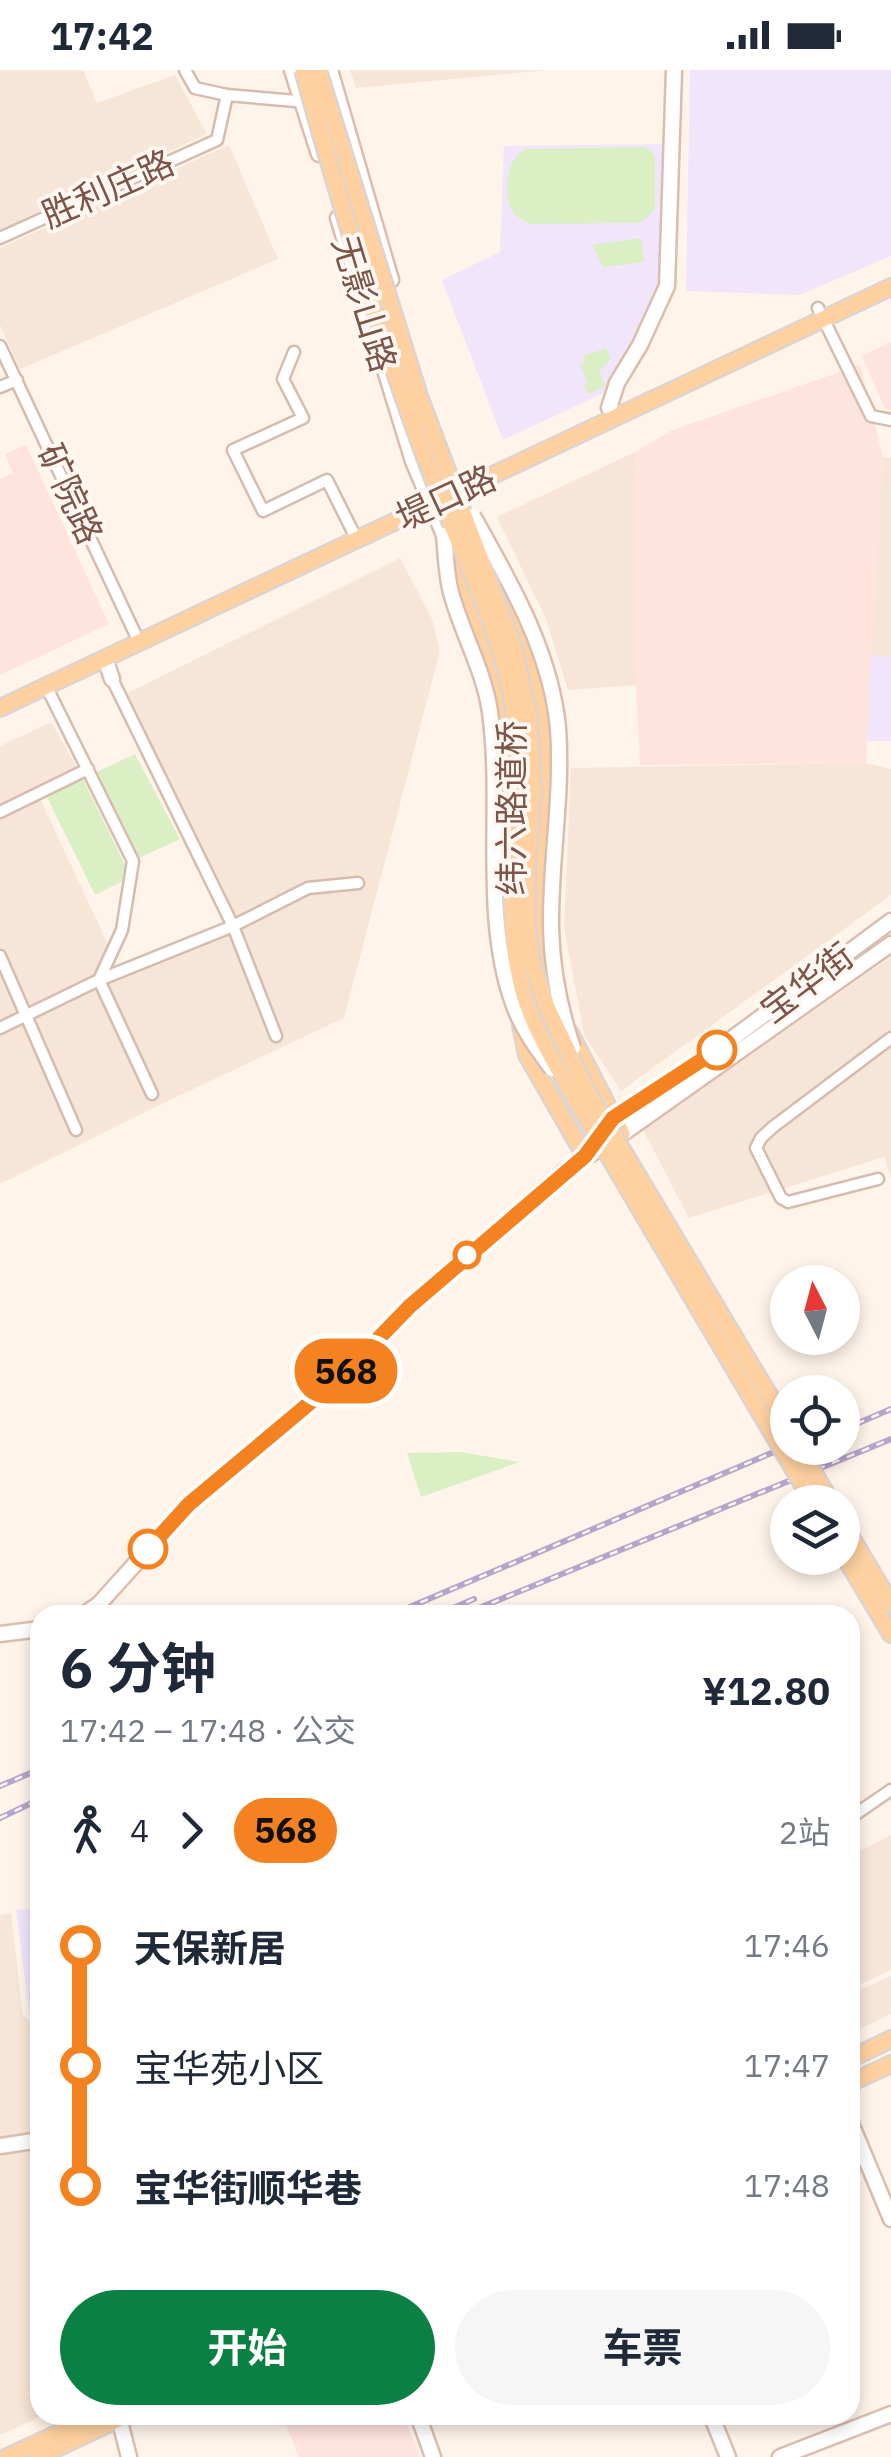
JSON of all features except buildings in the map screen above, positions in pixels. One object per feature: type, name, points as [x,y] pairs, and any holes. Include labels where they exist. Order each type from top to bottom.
[{"type":"main road","name":"无影山路","points":[[292,70],[378,352],[414,461],[444,534],[451,594],[474,651],[490,710],[496,784],[498,927],[504,971],[520,1021],[581,1094]]},
{"type":"main road","name":"纬六路道桥","points":[[304,70],[406,405],[504,664],[519,758],[512,890],[514,944],[522,990],[530,1011],[770,1398]]},
{"type":"main road","name":"纬六路道桥","points":[[318,70],[419,396],[513,645],[529,717],[533,791],[527,926],[533,966],[546,1005],[581,1094],[804,1485]]},
{"type":"main road","name":"无影山路","points":[[330,70],[427,397],[463,494],[526,618],[551,685],[558,727],[559,778],[552,914],[555,967],[581,1094]]},
{"type":"main road","points":[[609,408],[617,383],[640,345],[667,286],[674,70]]},
{"type":"main road","name":"堤口路","points":[[0,718],[50,694],[110,673],[463,494],[825,322],[891,286]]},
{"type":"main road","name":"堤口路","points":[[825,322],[891,296]]},
{"type":"main road","name":"堤口路","points":[[0,708],[357,540],[435,509]]},
{"type":"main road","points":[[473,516],[524,641],[542,726],[542,938],[552,999],[622,1134]]},
{"type":"main road","points":[[444,534],[492,655],[500,692],[504,944],[527,1055],[585,1156]]},
{"type":"main road","name":"宝华街","points":[[585,1156],[613,1118],[718,1049],[891,921]]},
{"type":"main road","name":"宝华街","points":[[98,1605],[189,1504],[342,1376],[410,1306],[585,1156],[891,944]]},
{"type":"main road","points":[[860,1552],[891,1604]]},
{"type":"main road","points":[[856,1575],[891,1634]]},
{"type":"main road","points":[[0,1634],[30,1630]]},
{"type":"main road","points":[[860,2054],[891,2040]]},
{"type":"main road","points":[[860,2078],[891,2064]]},
{"type":"main road","points":[[0,2146],[30,2142]]},
{"type":"main road","points":[[860,2146],[891,2219]]},
{"type":"main road","points":[[780,2457],[891,2414]]},
{"type":"main road","points":[[800,2457],[891,2422]]},
{"type":"main road","points":[[7,2457],[76,2425]]},
{"type":"main road","points":[[38,2457],[106,2425]]},
{"type":"main road","points":[[124,2425],[128,2457]]},
{"type":"main road","points":[[422,2425],[433,2457]]},
{"type":"main road","points":[[715,2425],[728,2457]]},
{"type":"street","points":[[184,70],[195,88],[227,96],[304,103],[338,99]]},
{"type":"street","name":"胜利庄路","points":[[0,238],[217,140],[227,96]]},
{"type":"street","points":[[825,322],[871,416],[891,420]]},
{"type":"street","name":"矿院路","points":[[0,346],[140,642]]},
{"type":"street","points":[[294,352],[283,379],[303,418],[232,450],[263,512],[328,480],[357,540]]},
{"type":"street","points":[[0,387],[16,380]]},
{"type":"street","points":[[110,673],[233,926],[276,1036]]},
{"type":"street","points":[[50,694],[133,861],[122,930],[99,980],[152,1094]]},
{"type":"street","points":[[0,812],[88,769]]},
{"type":"street","points":[[0,1028],[99,980],[233,926],[308,888],[358,883]]},
{"type":"street","points":[[0,956],[76,1130]]},
{"type":"street","points":[[878,1179],[788,1202],[781,1198],[756,1148],[773,1127],[891,1038]]},
{"type":"street","points":[[860,1811],[891,1790]]},
{"type":"shaded area","points":[[0,70],[83,70],[97,103],[175,75],[207,134],[0,230]]},
{"type":"shaded area","points":[[350,70],[548,70],[356,88]]},
{"type":"shaded area","points":[[690,70],[891,70],[891,256],[799,295],[686,291]]},
{"type":"shaded area","points":[[665,144],[664,284],[608,391],[503,440],[442,280],[500,252],[504,146]]},
{"type":"shaded area","points":[[229,145],[278,259],[20,369],[0,325],[0,248]]},
{"type":"shaded area","points":[[891,342],[891,410],[885,409],[862,356]]},
{"type":"shaded area","points":[[860,365],[883,457],[866,763],[640,765],[636,685],[637,451],[670,431]]},
{"type":"shaded area","points":[[26,445],[109,624],[0,675],[0,479],[13,473],[5,454]]},
{"type":"shaded area","points":[[637,451],[636,685],[568,690],[546,619],[497,517]]},
{"type":"shaded area","points":[[883,457],[891,458],[891,657],[871,655]]},
{"type":"shaded area","points":[[400,558],[432,619],[440,651],[344,1018],[0,1184],[0,746],[51,722],[80,773],[38,794],[112,953],[99,979],[233,926],[113,679],[128,693]]},
{"type":"shaded area","points":[[871,655],[891,657],[891,741],[867,741]]},
{"type":"shaded area","points":[[866,763],[891,769],[891,895],[621,1091],[584,1035],[564,927],[571,768]]},
{"type":"shaded area","points":[[891,957],[891,1178],[884,1157],[689,1218],[643,1130]]},
{"type":"shaded area","points":[[891,1835],[891,1970],[860,1984],[860,1851]]},
{"type":"shaded area","points":[[30,1909],[30,2012],[29,2011],[16,1910]]},
{"type":"shaded area","points":[[11,1913],[23,2015],[30,2021],[30,2421],[0,2435],[0,1915]]},
{"type":"shaded area","points":[[891,1976],[891,2014],[860,2029],[860,1990]]},
{"type":"shaded area","points":[[286,2425],[407,2425],[420,2457],[299,2457]]},
{"type":"green space","points":[[525,149],[651,150],[655,158],[655,210],[640,223],[530,224],[510,207],[507,179],[513,161]]},
{"type":"green space","points":[[641,238],[644,262],[603,267],[592,245]]},
{"type":"green space","points":[[606,348],[611,358],[599,372],[606,386],[589,394],[583,386],[588,383],[580,365],[585,362],[583,356]]},
{"type":"green space","points":[[135,754],[180,839],[139,858],[97,772]]},
{"type":"green space","points":[[80,773],[131,877],[95,895],[44,791]]},
{"type":"green space","points":[[460,1452],[520,1462],[421,1497],[407,1453]]},
{"type":"railway","points":[[860,1422],[891,1409]]},
{"type":"railway","points":[[486,1605],[891,1439]]},
{"type":"railway","points":[[414,1605],[770,1454]]},
{"type":"railway","points":[[460,1605],[474,1599]]},
{"type":"railway","points":[[0,1786],[30,1773]]},
{"type":"railway","points":[[0,1818],[30,1804]]},
{"type":"bus line","name":"568","points":[[148,1549],[189,1504],[342,1376],[410,1306],[585,1156],[613,1118],[717,1050]]}]
